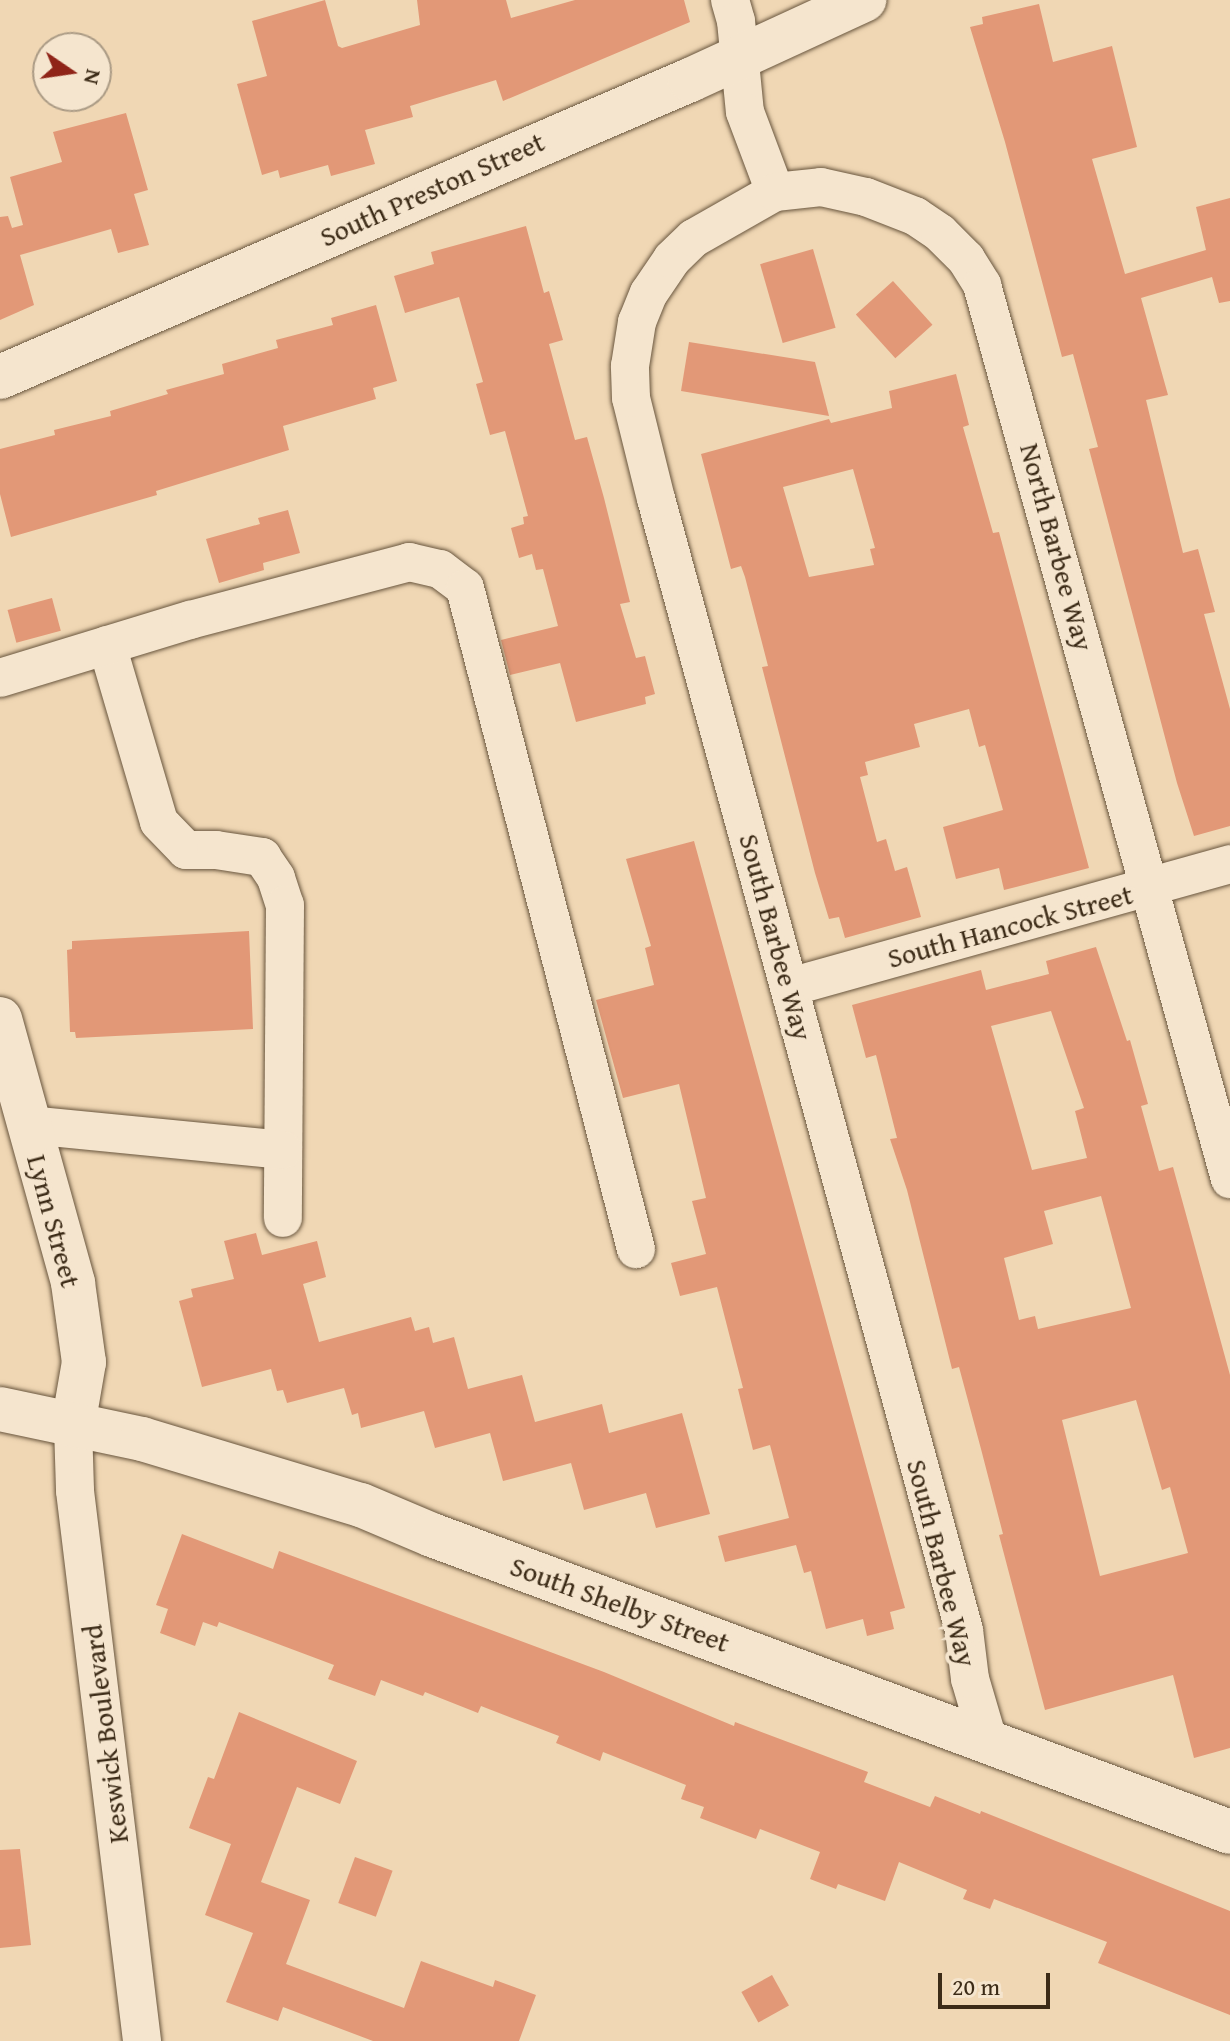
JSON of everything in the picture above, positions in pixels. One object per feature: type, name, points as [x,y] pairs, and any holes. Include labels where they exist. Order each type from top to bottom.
[{"type":"main road","name":"South Preston Street","points":[[0,377],[864,0]]},
{"type":"main road","name":"Lynn Street","points":[[0,1019],[73,1283],[84,1362],[73,1426]]},
{"type":"main road","name":"South Shelby Street","points":[[0,1409],[142,1439],[361,1505],[432,1535],[1230,1832]]},
{"type":"street","points":[[730,0],[745,112],[775,192]]},
{"type":"street","name":"North Barbee Way","points":[[775,192],[821,187],[866,197],[915,216],[940,233],[966,259],[982,285],[1230,1179]]},
{"type":"street","name":"South Barbee Way","points":[[775,192],[694,238],[672,259],[649,293],[637,322],[630,366],[631,398],[964,1630],[970,1679],[988,1740]]},
{"type":"street","points":[[0,678],[107,645],[409,562],[440,569],[465,588],[636,1249]]},
{"type":"street","points":[[107,645],[159,822],[186,850],[216,850],[262,857],[276,878],[285,905],[283,1218]]},
{"type":"street","name":"South Hancock Street","points":[[790,987],[978,932],[1152,889],[1230,864]]},
{"type":"street","points":[[29,1125],[283,1150]]},
{"type":"street","name":"Keswick Boulevard","points":[[73,1426],[75,1491],[142,2041]]},
{"type":"building","points":[[325,0],[338,46],[342,48],[420,25],[417,0],[506,0],[511,18],[575,0],[684,0],[690,22],[503,101],[496,80],[410,106],[413,117],[365,130],[375,164],[331,176],[328,165],[280,178],[278,170],[262,175],[237,84],[267,76],[252,21]]},
{"type":"building","points":[[1039,4],[1053,62],[1112,46],[1137,147],[1092,159],[1125,274],[1206,250],[1196,207],[1230,198],[1230,301],[1219,303],[1212,277],[1141,298],[1168,395],[1146,400],[1183,553],[1198,549],[1215,612],[1204,614],[1230,709],[1230,826],[1194,836],[1177,783],[1089,449],[1098,447],[1073,354],[1062,357],[1005,142],[970,27],[983,24],[982,17]]},
{"type":"building","points":[[126,113],[148,190],[134,194],[149,245],[118,253],[111,229],[20,255],[34,305],[0,320],[0,217],[8,216],[12,228],[23,225],[10,177],[62,162],[53,132]]},
{"type":"building","points":[[526,226],[544,293],[549,291],[563,340],[549,344],[575,440],[587,437],[630,602],[620,604],[636,658],[645,656],[655,694],[645,697],[646,704],[576,722],[560,663],[510,675],[501,640],[558,626],[543,569],[536,570],[532,554],[519,558],[511,528],[524,524],[523,517],[528,516],[505,431],[490,435],[476,384],[483,382],[459,297],[405,313],[394,276],[434,264],[431,252]]},
{"type":"building","points":[[813,249],[836,328],[783,343],[760,264]]},
{"type":"building","points":[[893,281],[932,325],[895,358],[856,314]]},
{"type":"building","points":[[376,305],[397,381],[373,388],[376,399],[283,426],[289,450],[156,491],[157,495],[11,537],[0,494],[0,449],[55,435],[54,430],[111,416],[110,411],[168,394],[166,390],[224,374],[222,364],[278,348],[276,340],[333,325],[331,318]]},
{"type":"building","points":[[689,342],[815,362],[829,416],[681,391]]},
{"type":"building","points":[[956,374],[969,425],[963,427],[993,533],[999,532],[1089,868],[1004,890],[999,868],[956,879],[943,827],[1003,810],[985,745],[979,747],[969,709],[914,724],[920,747],[865,762],[868,775],[860,777],[877,842],[886,839],[895,871],[907,867],[921,917],[845,938],[839,917],[829,919],[815,873],[762,667],[768,666],[745,577],[741,566],[731,569],[701,454],[829,419],[831,423],[892,408],[889,391]],"holes":[[[853,469],[875,548],[870,549],[874,565],[809,577],[783,487]]]},
{"type":"building","points":[[288,510],[300,553],[263,563],[264,570],[219,583],[206,539],[260,524],[258,518]]},
{"type":"building","points":[[52,598],[61,631],[16,643],[8,610]]},
{"type":"building","points":[[694,841],[905,1608],[890,1612],[894,1629],[867,1636],[863,1619],[826,1629],[811,1571],[804,1573],[796,1545],[725,1562],[718,1536],[789,1518],[770,1445],[753,1450],[738,1389],[743,1388],[717,1287],[680,1296],[671,1263],[706,1254],[692,1201],[706,1198],[679,1084],[623,1098],[596,1000],[654,985],[645,948],[651,946],[626,859]]},
{"type":"building","points":[[249,931],[253,1029],[76,1038],[75,1032],[70,1032],[67,950],[72,949],[72,941]]},
{"type":"building","points":[[1096,947],[1127,1041],[1130,1040],[1148,1104],[1141,1106],[1159,1171],[1173,1167],[1230,1375],[1230,1748],[1194,1758],[1173,1675],[1045,1710],[959,1367],[952,1369],[907,1190],[890,1139],[897,1138],[876,1055],[866,1058],[852,1005],[981,970],[986,990],[1049,974],[1046,961]],"holes":[[[1051,1011],[1084,1108],[1075,1111],[1087,1158],[1032,1170],[991,1026]],[[1101,1196],[1131,1308],[1038,1329],[1035,1316],[1019,1320],[1004,1258],[1053,1244],[1044,1211]],[[1136,1400],[1162,1490],[1170,1487],[1188,1553],[1100,1576],[1062,1420]]]},
{"type":"building","points":[[256,1233],[262,1255],[317,1241],[326,1277],[303,1284],[319,1342],[411,1317],[415,1331],[429,1327],[433,1343],[454,1337],[468,1389],[522,1375],[535,1422],[602,1404],[609,1433],[682,1413],[710,1514],[656,1528],[646,1493],[584,1510],[571,1463],[503,1481],[490,1433],[435,1448],[424,1411],[361,1428],[358,1413],[352,1415],[344,1388],[287,1403],[283,1390],[277,1391],[271,1369],[202,1387],[179,1301],[193,1297],[191,1289],[234,1279],[224,1241]]},
{"type":"building","points":[[182,1534],[273,1569],[279,1551],[604,1672],[734,1726],[735,1722],[868,1772],[864,1782],[930,1807],[935,1796],[980,1814],[981,1811],[1230,1911],[1230,2015],[1098,1963],[1107,1942],[994,1899],[990,1909],[963,1899],[967,1890],[899,1862],[885,1901],[838,1884],[836,1889],[810,1879],[820,1852],[760,1829],[756,1839],[700,1818],[704,1807],[681,1799],[686,1785],[603,1752],[600,1761],[556,1743],[559,1736],[481,1706],[478,1713],[425,1692],[423,1696],[381,1680],[375,1696],[328,1679],[334,1665],[219,1622],[217,1627],[203,1622],[195,1646],[160,1633],[168,1609],[156,1605]]},
{"type":"building","points":[[239,1712],[357,1761],[340,1804],[297,1787],[261,1882],[310,1900],[286,1964],[404,2008],[421,1961],[493,1987],[495,1980],[536,1995],[519,2041],[373,2041],[283,2007],[278,2021],[226,2002],[253,1933],[205,1915],[231,1844],[189,1828],[208,1777],[214,1779]]},
{"type":"building","points":[[20,1849],[31,1945],[0,1948],[0,1850]]},
{"type":"building","points":[[355,1857],[393,1871],[376,1917],[338,1903]]},
{"type":"building","points":[[772,1975],[789,2006],[758,2023],[741,1992]]}]
